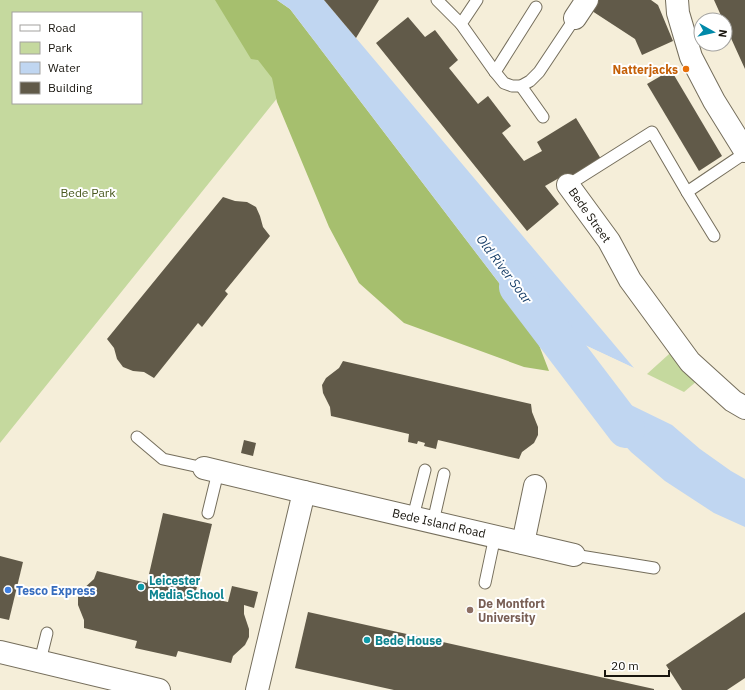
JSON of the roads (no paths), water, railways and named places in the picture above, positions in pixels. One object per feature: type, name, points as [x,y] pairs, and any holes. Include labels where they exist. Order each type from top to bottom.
[{"type":"street","points":[[575,18],[587,0]]},
{"type":"street","points":[[677,0],[678,13],[691,57],[714,101],[745,152]]},
{"type":"street","name":"Bede Street","points":[[568,185],[609,241],[630,280],[690,362],[733,401],[745,408]]},
{"type":"street","name":"Bede Island Road","points":[[211,470],[574,555]]},
{"type":"street","points":[[523,543],[536,486]]},
{"type":"street","points":[[257,690],[304,492]]},
{"type":"street","points":[[0,652],[159,690]]},
{"type":"lane","points":[[437,0],[461,24],[504,83],[512,86],[521,86],[530,81],[539,72],[575,18]]},
{"type":"lane","points":[[461,24],[477,0]]},
{"type":"lane","points":[[495,72],[536,7]]},
{"type":"lane","points":[[521,86],[543,116]]},
{"type":"lane","name":"Bede Street","points":[[568,185],[652,132],[687,192]]},
{"type":"lane","points":[[714,236],[687,192],[745,152]]},
{"type":"lane","points":[[136,437],[163,459],[211,470],[208,513]]},
{"type":"lane","points":[[423,519],[425,470]]},
{"type":"lane","points":[[423,519],[444,474]]},
{"type":"lane","points":[[485,583],[495,536]]},
{"type":"lane","points":[[574,555],[654,568]]},
{"type":"lane","points":[[40,662],[47,633]]},
{"type":"water","points":[[277,0],[324,0],[634,368],[525,317],[290,9]]},
{"type":"water","points":[[559,370],[672,425],[700,449],[745,479],[745,527],[714,513],[665,481],[631,452],[596,414]]},
{"type":"waterway","name":"Old River Soar","points":[[518,287],[626,429]]},
{"type":"place","name":"Natterjacks","points":[[686,69]]},
{"type":"place","name":"Leicester Media School","points":[[141,587]]},
{"type":"place","name":"Tesco Express","points":[[8,590]]},
{"type":"place","name":"De Montfort University","points":[[470,610]]},
{"type":"place","name":"Bede House","points":[[367,640]]},
{"type":"park label","name":"Bede Park","points":[[88,192]]}]
